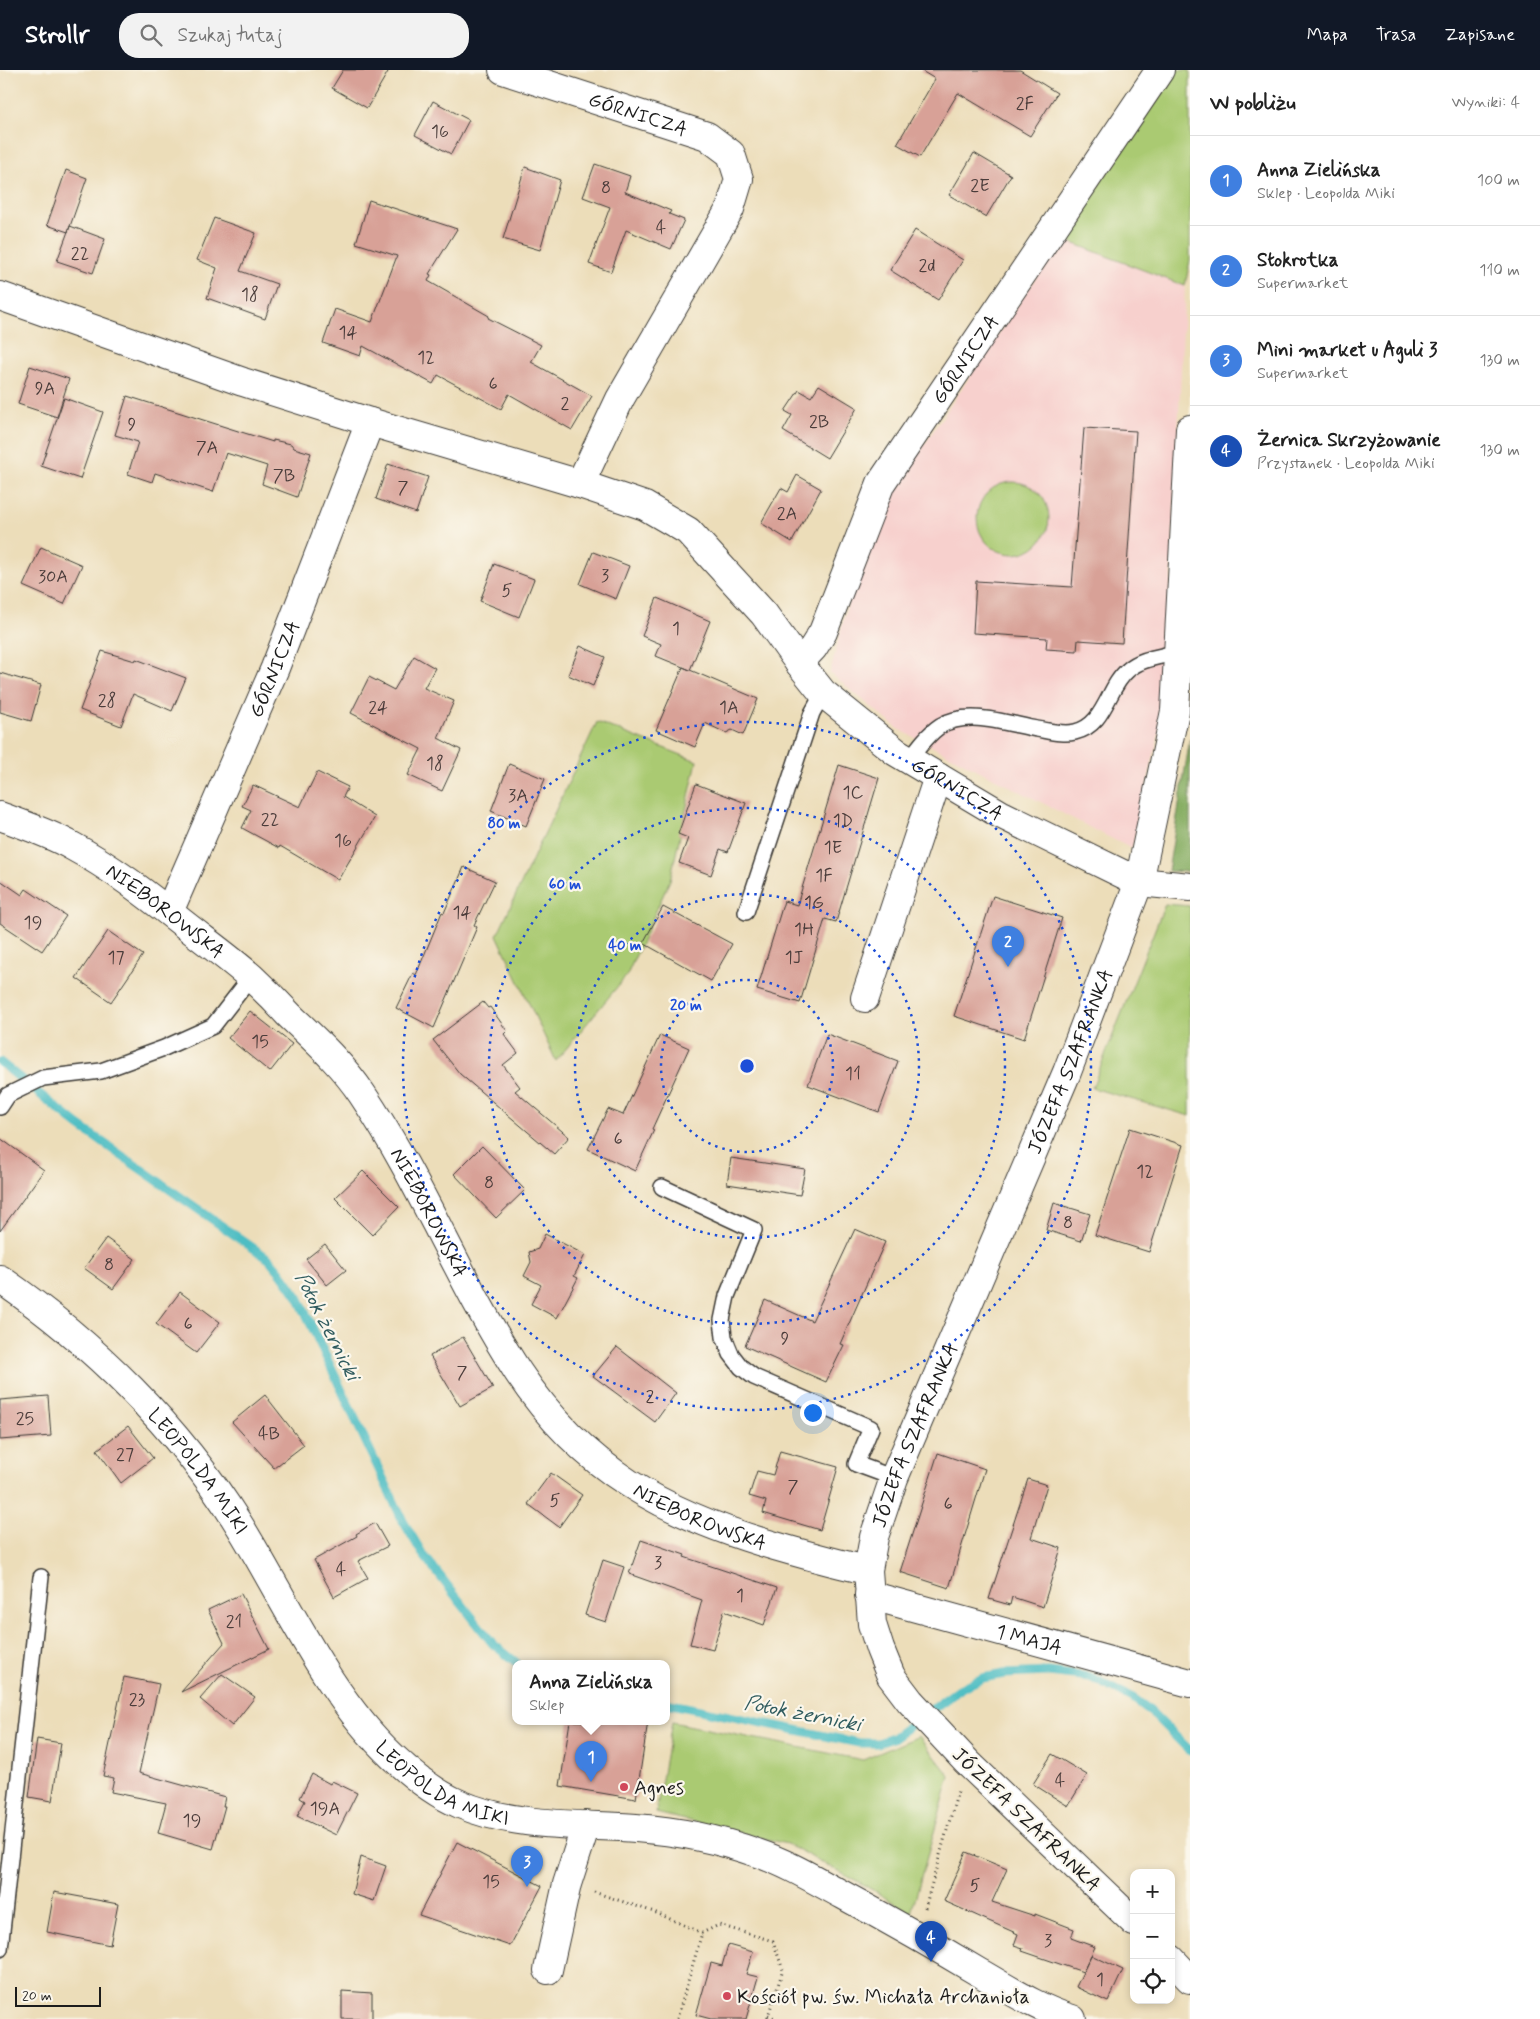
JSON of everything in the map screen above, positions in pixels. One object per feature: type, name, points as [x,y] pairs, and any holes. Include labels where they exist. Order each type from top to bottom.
[{"type":"street","name":"GÓRNICZA","points":[[503,70],[706,136],[731,154],[739,179],[730,209],[620,399],[580,484]]},
{"type":"street","name":"GÓRNICZA","points":[[798,663],[813,648],[824,632],[881,483],[1160,70]]},
{"type":"street","name":"GÓRNICZA","points":[[0,296],[157,353],[370,422],[580,484],[645,506],[688,531],[764,614],[798,663],[823,693],[896,752],[1000,814],[1139,882]]},
{"type":"street","name":"GÓRNICZA","points":[[169,912],[275,668],[370,422]]},
{"type":"street","name":"JÓZEFA SZAFRANKA","points":[[1130,1918],[967,1762],[910,1701],[891,1676],[880,1649],[872,1624],[869,1582],[874,1537],[894,1478],[1067,1072],[1139,882],[1175,711],[1190,428]]},
{"type":"street","points":[[865,998],[938,777]]},
{"type":"street","name":"NIEBOROWSKA","points":[[0,816],[69,844],[98,860],[169,912],[251,977],[338,1062],[363,1095],[432,1213],[520,1374],[568,1434],[595,1459],[623,1480],[655,1500],[689,1517],[757,1541],[834,1564],[869,1582]]},
{"type":"street","points":[[1139,882],[1190,887]]},
{"type":"street","name":"LEOPOLDA MIKI","points":[[0,1279],[75,1336],[163,1423],[214,1488],[236,1521],[334,1684],[371,1733],[393,1757],[417,1777],[449,1799],[464,1806],[493,1814],[522,1819],[673,1831],[757,1853],[814,1880],[917,1936],[1033,2003],[1072,2019]]},
{"type":"street","name":"1 MAJA","points":[[869,1582],[1190,1683]]},
{"type":"street","points":[[548,1970],[567,1884],[586,1825]]},
{"type":"street","points":[[1175,1963],[1190,1978]]},
{"type":"lane","points":[[909,760],[932,733],[952,721],[975,719],[1050,732],[1066,734],[1076,732],[1095,720],[1103,710],[1117,682],[1127,670],[1139,662],[1178,652]]},
{"type":"lane","points":[[746,912],[812,712],[823,693]]},
{"type":"lane","points":[[4,1101],[43,1078],[101,1072],[164,1048],[213,1026],[251,977]]},
{"type":"lane","points":[[662,1187],[754,1230],[727,1296],[722,1320],[724,1337],[731,1354],[741,1367],[766,1382],[871,1428],[856,1464],[894,1478]]},
{"type":"lane","points":[[0,1949],[41,1577]]},
{"type":"path","points":[[917,1936],[967,1762]]},
{"type":"path","points":[[567,1884],[654,1912],[702,1933]]},
{"type":"path","points":[[677,2019],[702,1933],[719,1925],[773,1941],[783,1970],[768,2017],[777,2019]]},
{"type":"shaded area","points":[[1062,239],[1185,286],[1165,707],[1132,849],[898,729],[830,673],[847,606],[887,500]]},
{"type":"green space","points":[[1174,70],[1190,70],[1190,260],[1185,286],[1062,239]]},
{"type":"green space","points":[[1013,482],[1033,488],[1043,498],[1049,518],[1043,538],[1033,548],[1013,554],[993,548],[983,538],[977,518],[983,498],[993,488]]},
{"type":"green space","points":[[597,722],[697,761],[670,880],[627,975],[556,1061],[497,935]]},
{"type":"green space","points":[[1190,739],[1190,872],[1168,871]]},
{"type":"green space","points":[[1165,904],[1190,906],[1190,1116],[1092,1088]]},
{"type":"green space","points":[[672,1722],[863,1760],[919,1736],[950,1776],[911,1913],[859,1882],[787,1844],[656,1813]]},
{"type":"building","points":[[343,70],[389,70],[367,108],[332,88]]},
{"type":"building","points":[[920,70],[1020,70],[1057,93],[1030,136],[958,93],[920,157],[897,144],[935,79]]},
{"type":"building","points":[[433,101],[469,120],[451,154],[415,135]]},
{"type":"building","points":[[974,153],[1011,175],[986,217],[949,195]]},
{"type":"building","points":[[595,164],[630,176],[625,192],[671,211],[669,214],[684,220],[671,249],[626,230],[611,272],[589,264],[610,207],[583,197]]},
{"type":"building","points":[[525,167],[560,180],[540,250],[503,239]]},
{"type":"building","points":[[66,170],[87,178],[68,232],[47,225]]},
{"type":"building","points":[[369,200],[457,229],[429,274],[431,275],[428,281],[489,316],[488,318],[541,345],[531,362],[592,396],[572,430],[509,394],[501,409],[438,375],[433,384],[363,346],[360,356],[323,343],[335,309],[372,322],[397,256],[356,243]]},
{"type":"building","points":[[214,218],[256,233],[240,271],[277,284],[265,319],[207,298],[217,268],[197,260]]},
{"type":"building","points":[[70,226],[105,239],[93,273],[57,261]]},
{"type":"building","points":[[915,230],[963,260],[938,300],[890,270]]},
{"type":"building","points":[[30,366],[69,379],[57,417],[18,404]]},
{"type":"building","points":[[819,385],[857,408],[827,458],[783,431],[792,415],[785,411],[799,390],[811,397]]},
{"type":"building","points":[[127,396],[273,442],[273,440],[291,444],[294,448],[311,453],[297,497],[262,484],[267,466],[226,453],[213,492],[155,473],[152,482],[128,474],[138,442],[115,435]]},
{"type":"building","points":[[64,398],[103,412],[80,479],[41,466]]},
{"type":"building","points":[[1084,428],[1136,431],[1122,643],[1078,640],[1077,651],[1046,649],[1047,638],[973,633],[976,581],[1072,587]]},
{"type":"building","points":[[388,464],[428,477],[416,513],[376,499]]},
{"type":"building","points":[[797,475],[821,489],[792,542],[761,523],[781,488],[788,492]]},
{"type":"building","points":[[41,547],[82,565],[64,604],[23,586]]},
{"type":"building","points":[[593,552],[629,566],[616,599],[580,584]]},
{"type":"building","points":[[494,564],[534,579],[519,617],[480,601]]},
{"type":"building","points":[[657,598],[710,621],[690,670],[656,656],[661,644],[642,636]]},
{"type":"building","points":[[580,646],[605,657],[593,686],[568,675]]},
{"type":"building","points":[[102,651],[135,661],[136,659],[186,678],[172,711],[133,694],[121,726],[80,710]]},
{"type":"building","points":[[414,656],[435,668],[424,688],[454,701],[438,738],[461,750],[442,791],[408,775],[421,749],[351,713],[369,677],[394,690]]},
{"type":"building","points":[[683,667],[758,699],[743,735],[732,730],[726,733],[705,723],[695,747],[656,730]]},
{"type":"building","points":[[0,673],[41,685],[31,721],[0,712]]},
{"type":"building","points":[[509,764],[545,779],[526,826],[491,811]]},
{"type":"building","points":[[839,765],[879,778],[836,922],[825,919],[800,1003],[757,990],[784,901],[797,905]]},
{"type":"building","points":[[317,772],[348,787],[343,797],[375,817],[338,880],[280,846],[279,848],[242,828],[251,810],[242,806],[253,785],[300,807]]},
{"type":"building","points":[[696,784],[746,803],[728,852],[720,849],[711,875],[679,863],[688,838],[678,834]]},
{"type":"building","points":[[464,867],[495,881],[474,925],[477,927],[434,1028],[396,1008],[413,973],[416,975],[442,912],[444,913]]},
{"type":"building","points":[[0,880],[22,895],[26,889],[66,916],[42,951],[0,923]]},
{"type":"building","points":[[993,896],[1062,918],[1024,1039],[954,1016]]},
{"type":"building","points":[[663,907],[732,944],[711,981],[643,943]]},
{"type":"building","points":[[108,931],[143,955],[111,1002],[76,978]]},
{"type":"building","points":[[483,1002],[488,1008],[490,1007],[507,1031],[504,1034],[518,1053],[503,1065],[520,1087],[515,1091],[569,1137],[554,1154],[460,1074],[433,1040]]},
{"type":"building","points":[[250,1011],[292,1044],[270,1072],[228,1038]]},
{"type":"building","points":[[827,1034],[898,1061],[879,1112],[808,1085]]},
{"type":"building","points":[[660,1035],[689,1048],[635,1171],[588,1149],[608,1109],[623,1115]]},
{"type":"building","points":[[1130,1128],[1183,1145],[1149,1252],[1095,1235]]},
{"type":"building","points":[[0,1138],[44,1170],[0,1231]]},
{"type":"building","points":[[482,1146],[525,1190],[496,1218],[454,1174]]},
{"type":"building","points":[[731,1158],[805,1169],[800,1195],[727,1184]]},
{"type":"building","points":[[363,1171],[399,1207],[372,1235],[335,1198]]},
{"type":"building","points":[[1054,1203],[1090,1214],[1081,1241],[1046,1230]]},
{"type":"building","points":[[855,1229],[885,1242],[840,1344],[844,1345],[826,1382],[745,1346],[765,1300],[812,1321]]},
{"type":"building","points":[[545,1234],[585,1255],[574,1276],[578,1278],[557,1318],[531,1304],[541,1285],[524,1276],[531,1262],[529,1252],[538,1249]]},
{"type":"building","points":[[106,1238],[135,1259],[113,1289],[84,1268]]},
{"type":"building","points":[[325,1244],[346,1270],[327,1285],[306,1259]]},
{"type":"building","points":[[180,1292],[220,1322],[196,1353],[156,1324]]},
{"type":"building","points":[[463,1337],[493,1388],[460,1406],[430,1356]]},
{"type":"building","points":[[617,1347],[676,1393],[655,1422],[593,1376]]},
{"type":"building","points":[[265,1395],[304,1445],[274,1468],[232,1422]]},
{"type":"building","points":[[48,1396],[51,1436],[0,1440],[0,1400]]},
{"type":"building","points":[[128,1426],[153,1458],[121,1483],[97,1450]]},
{"type":"building","points":[[780,1451],[838,1467],[820,1530],[763,1513],[766,1501],[749,1496],[757,1471],[773,1475]]},
{"type":"building","points":[[938,1453],[985,1469],[949,1588],[900,1572]]},
{"type":"building","points":[[551,1473],[582,1495],[559,1527],[528,1504]]},
{"type":"building","points":[[1028,1479],[1047,1485],[1031,1538],[1061,1548],[1043,1607],[1012,1597],[1010,1605],[989,1599]]},
{"type":"building","points":[[375,1523],[388,1546],[358,1561],[368,1578],[334,1597],[314,1560],[357,1536],[356,1534]]},
{"type":"building","points":[[641,1540],[685,1555],[684,1557],[777,1588],[764,1625],[724,1611],[713,1650],[690,1644],[702,1600],[629,1574]]},
{"type":"building","points":[[603,1560],[624,1567],[606,1622],[585,1615]]},
{"type":"building","points":[[241,1594],[269,1649],[181,1692],[224,1643],[208,1610]]},
{"type":"building","points":[[222,1674],[255,1697],[232,1726],[200,1699]]},
{"type":"building","points":[[124,1677],[159,1684],[139,1773],[225,1797],[223,1806],[225,1806],[213,1849],[158,1833],[166,1803],[111,1792],[114,1778],[103,1776]]},
{"type":"building","points":[[569,1725],[647,1725],[636,1799],[560,1786]]},
{"type":"building","points":[[37,1739],[61,1743],[52,1801],[29,1797]]},
{"type":"building","points":[[1052,1754],[1087,1775],[1068,1806],[1033,1784]]},
{"type":"building","points":[[312,1774],[330,1784],[332,1781],[357,1793],[336,1835],[297,1816],[305,1801],[300,1798]]},
{"type":"building","points":[[457,1842],[542,1886],[510,1946],[419,1915]]},
{"type":"building","points":[[966,1852],[1007,1869],[992,1902],[1035,1916],[1035,1914],[1074,1929],[1071,1938],[1095,1947],[1083,1972],[1022,1951],[1023,1948],[1014,1945],[1018,1934],[944,1901]]},
{"type":"building","points":[[361,1857],[386,1866],[374,1901],[352,1894]]},
{"type":"building","points":[[54,1892],[118,1904],[110,1945],[47,1932]]},
{"type":"building","name":"Kościół pw. św. Michała Archanioła","points":[[728,1945],[753,1952],[746,1974],[758,1977],[746,2019],[711,2019],[696,2015],[711,1963],[722,1966]]},
{"type":"building","points":[[1091,1955],[1123,1970],[1108,2002],[1076,1987]]},
{"type":"building","points":[[342,1991],[372,1993],[372,2019],[342,2019]]},
{"type":"waterway","name":"Potok żernicki","points":[[0,1062],[78,1125],[269,1259],[298,1297],[403,1521],[422,1553],[493,1644],[513,1660]]},
{"type":"waterway","name":"Potok żernicki","points":[[670,1704],[859,1743],[878,1743],[893,1738],[961,1688],[983,1678],[1004,1674],[1049,1672],[1090,1677],[1133,1698],[1148,1709],[1190,1751]]},
{"type":"place","name":"Stokrotka","points":[[1008,967]]},
{"type":"place","name":"Anna Zielińska","points":[[591,1782]]},
{"type":"place","name":"Agnes","points":[[624,1787]]},
{"type":"place","name":"Mini market u Aguli 3","points":[[527,1887]]},
{"type":"place","name":"Żernica Skrzyżowanie","points":[[931,1962]]},
{"type":"place","name":"Kościół pw. św. Michała Archanioła","points":[[727,1996]]}]
